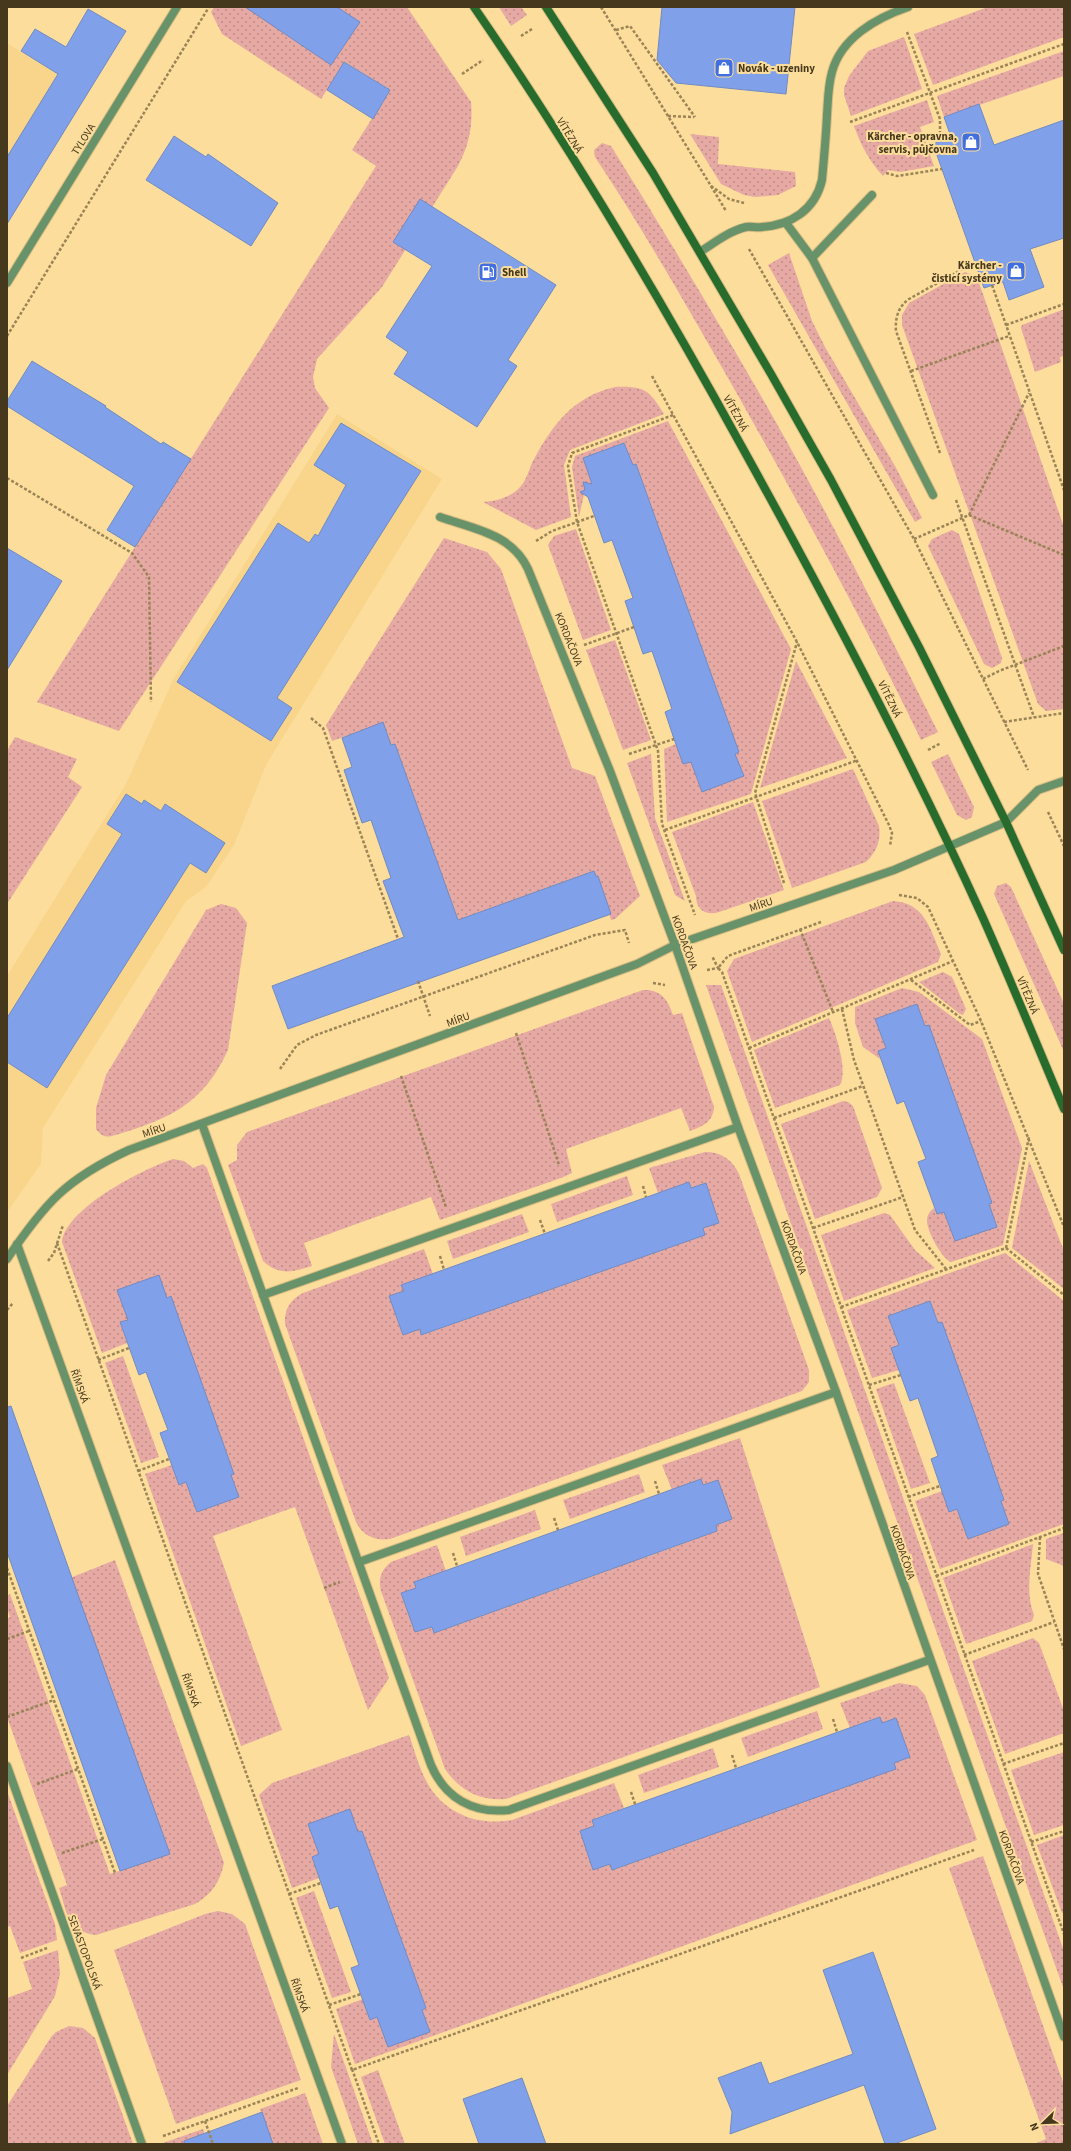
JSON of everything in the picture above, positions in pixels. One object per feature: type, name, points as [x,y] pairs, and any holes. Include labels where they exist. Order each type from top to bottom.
[{"type":"main road","name":"VÍTĚZNÁ","points":[[474,7],[502,47],[644,274],[706,382],[831,609],[983,919],[1064,1109]]},
{"type":"main road","points":[[546,7],[653,173],[831,480],[919,647],[1006,822],[1064,950]]},
{"type":"street","name":"TYLOVA","points":[[7,283],[177,7]]},
{"type":"street","points":[[700,252],[719,239],[747,226],[761,227],[786,223],[806,211],[820,188],[830,84],[836,60],[848,41],[856,34],[899,10],[908,7]]},
{"type":"street","points":[[812,258],[872,194]]},
{"type":"street","points":[[786,223],[812,258],[933,495]]},
{"type":"street","name":"KORDAČOVA","points":[[440,517],[504,540],[519,552],[528,569],[563,653],[607,762],[675,945],[738,1127],[836,1392],[929,1660],[1064,2037]]},
{"type":"street","points":[[949,847],[1006,822],[1038,790],[1064,781]]},
{"type":"street","name":"MÍRU","points":[[7,1260],[40,1213],[55,1197],[90,1170],[129,1150],[637,964],[675,945],[894,870],[949,847]]},
{"type":"street","points":[[202,1124],[434,1772],[447,1791],[456,1798],[476,1808],[487,1811],[509,1810],[929,1660]]},
{"type":"street","points":[[263,1295],[452,1226],[738,1127]]},
{"type":"street","name":"ŘÍMSKÁ","points":[[17,1244],[342,2144]]},
{"type":"street","points":[[359,1562],[836,1392]]},
{"type":"street","name":"SEVASTOPOLSKÁ","points":[[7,1766],[142,2144]]},
{"type":"path","points":[[7,336],[209,7]]},
{"type":"path","points":[[601,7],[738,230],[914,539],[1030,774]]},
{"type":"path","points":[[899,10],[940,119],[940,141]]},
{"type":"path","points":[[616,30],[630,26],[695,117],[668,116]]},
{"type":"path","points":[[853,121],[1064,44]]},
{"type":"path","points":[[886,173],[897,176],[942,169]]},
{"type":"path","points":[[712,186],[729,199],[745,203]]},
{"type":"path","points":[[942,459],[896,331],[898,313],[909,299],[975,262]]},
{"type":"path","points":[[992,285],[1064,490]]},
{"type":"path","points":[[1006,325],[1064,304]]},
{"type":"path","points":[[911,371],[1009,336]]},
{"type":"path","points":[[652,376],[797,642],[858,760],[891,829],[892,841],[886,852],[894,870]]},
{"type":"path","points":[[914,539],[969,515],[1029,392]]},
{"type":"path","points":[[674,415],[572,453],[568,466],[577,522],[658,751],[662,824],[703,936],[718,968],[722,972],[1064,1934]]},
{"type":"path","points":[[7,478],[132,553],[149,577],[151,702]]},
{"type":"path","points":[[955,496],[1034,717]]},
{"type":"path","points":[[969,515],[1064,555]]},
{"type":"path","points":[[519,552],[552,531],[594,516]]},
{"type":"path","points":[[563,653],[634,627]]},
{"type":"path","points":[[797,642],[755,793],[800,929],[833,1012]]},
{"type":"path","points":[[983,678],[1064,646]]},
{"type":"path","points":[[1004,722],[1064,714]]},
{"type":"path","points":[[311,718],[323,728],[398,939]]},
{"type":"path","points":[[607,762],[674,739]]},
{"type":"path","points":[[926,751],[942,743]]},
{"type":"path","points":[[665,830],[858,760]]},
{"type":"path","points":[[896,895],[917,898],[928,907],[982,1021],[1064,1227]]},
{"type":"path","points":[[718,968],[728,956],[828,919]]},
{"type":"path","points":[[254,1105],[297,1045],[316,1035],[595,935],[625,930],[637,964]]},
{"type":"path","points":[[749,1048],[953,961]]},
{"type":"path","points":[[911,980],[970,1025],[982,1021]]},
{"type":"path","points":[[418,981],[428,1008]]},
{"type":"path","points":[[842,1009],[854,1060],[915,1230],[946,1269]]},
{"type":"path","points":[[515,1031],[566,1187]]},
{"type":"path","points":[[399,1072],[452,1226]]},
{"type":"path","points":[[774,1118],[863,1086]]},
{"type":"path","points":[[1006,1248],[1029,1137]]},
{"type":"path","points":[[813,1228],[903,1197]]},
{"type":"path","points":[[7,1310],[54,1252],[56,1243],[66,1220]]},
{"type":"path","points":[[56,1243],[352,2070]]},
{"type":"path","points":[[840,1307],[1006,1248]]},
{"type":"path","points":[[1006,1248],[1064,1295]]},
{"type":"path","points":[[98,1360],[129,1348]]},
{"type":"path","points":[[869,1385],[901,1375]]},
{"type":"path","points":[[138,1471],[170,1460]]},
{"type":"path","points":[[908,1497],[940,1486]]},
{"type":"path","points":[[936,1576],[1064,1528]]},
{"type":"path","points":[[1040,1537],[1038,1574],[1064,1649]]},
{"type":"path","points":[[7,1568],[116,1873]]},
{"type":"path","points":[[964,1655],[1054,1622]]},
{"type":"path","points":[[7,1639],[29,1631]]},
{"type":"path","points":[[7,1717],[54,1700]]},
{"type":"path","points":[[1003,1764],[1064,1743]]},
{"type":"path","points":[[16,1792],[78,1769]]},
{"type":"path","points":[[1031,1842],[1064,1830]]},
{"type":"path","points":[[40,1861],[103,1839]]},
{"type":"path","points":[[352,2070],[995,1843]]},
{"type":"path","points":[[289,1894],[321,1883]]},
{"type":"path","points":[[1059,1920],[1064,1918]]},
{"type":"path","points":[[21,1958],[69,1940]]},
{"type":"path","points":[[329,2005],[360,1994]]},
{"type":"path","points":[[335,2022],[379,2144]]},
{"type":"path","points":[[142,2144],[319,2080]]},
{"type":"path","points":[[205,2121],[213,2144]]},
{"type":"shaded area","points":[[214,7],[407,7],[471,102],[471,127],[465,151],[458,166],[382,287],[317,359],[313,377],[315,388],[329,408],[119,731],[37,702],[376,166],[352,150],[390,90],[345,62],[321,99],[222,34],[211,12]]},
{"type":"shaded area","points":[[499,7],[521,7],[527,15],[511,26]]},
{"type":"shaded area","points":[[988,7],[1064,7],[1064,37],[933,85],[914,34]]},
{"type":"shaded area","points":[[904,37],[922,89],[851,116],[844,95],[844,88],[849,76],[868,51]]},
{"type":"shaded area","points":[[7,43],[88,93],[7,224]]},
{"type":"shaded area","points":[[1064,51],[1064,76],[944,117],[937,96]]},
{"type":"shaded area","points":[[927,100],[934,122],[920,127],[934,166],[900,172],[888,170],[883,176],[866,152],[854,126]]},
{"type":"shaded area","points":[[690,134],[719,137],[718,164],[795,172],[796,186],[778,195],[755,197],[744,195],[721,184]]},
{"type":"shaded area","points":[[602,143],[611,146],[691,277],[769,410],[877,610],[938,732],[921,740],[856,611],[764,441],[669,276],[595,157],[594,150]]},
{"type":"shaded area","points":[[789,253],[812,321],[825,347],[895,466],[922,518],[915,522],[768,265]]},
{"type":"shaded area","points":[[965,272],[977,277],[1064,527],[1064,709],[1046,711],[1038,704],[902,325],[902,315],[909,303]]},
{"type":"shaded area","points":[[1064,310],[1064,356],[1060,357],[1061,362],[1035,372],[1021,328],[1022,325]]},
{"type":"shaded area","points":[[615,387],[633,387],[645,391],[650,395],[664,414],[570,450],[564,465],[571,517],[536,530],[483,502],[504,498],[517,490],[525,480],[533,461],[548,435],[566,414],[587,398]]},
{"type":"shaded area","points":[[337,414],[442,479],[266,765],[234,845],[206,887],[186,901],[43,1128],[41,1164],[7,1212],[7,976],[126,784],[174,678]]},
{"type":"shaded area","points":[[668,421],[791,649],[751,794],[667,822],[664,749],[676,744],[683,764],[691,762],[702,792],[743,776],[735,754],[739,752],[636,464],[633,465],[624,443],[583,458],[593,487],[585,490],[579,517],[572,467],[575,456]]},
{"type":"shaded area","points":[[576,529],[611,630],[583,640],[548,545],[554,536]]},
{"type":"shaded area","points":[[952,530],[959,534],[1002,658],[1001,663],[992,668],[984,664],[928,546],[932,539]]},
{"type":"shaded area","points":[[444,538],[487,552],[501,569],[572,768],[595,776],[640,896],[615,919],[611,920],[598,876],[596,876],[594,871],[458,920],[395,744],[391,745],[383,723],[332,741],[326,725]]},
{"type":"shaded area","points":[[615,640],[651,740],[623,750],[586,650]]},
{"type":"shaded area","points":[[796,661],[847,758],[760,788]]},
{"type":"shaded area","points":[[15,737],[77,759],[68,777],[82,787],[7,904],[7,751]]},
{"type":"shaded area","points":[[651,754],[655,818],[685,901],[675,895],[627,763]]},
{"type":"shaded area","points":[[948,754],[974,807],[972,817],[966,820],[957,815],[931,762]]},
{"type":"shaded area","points":[[853,769],[879,826],[879,841],[873,854],[866,862],[792,888],[762,801]]},
{"type":"shaded area","points":[[753,802],[784,890],[719,912],[710,913],[703,911],[696,901],[696,896],[672,832]]},
{"type":"shaded area","points":[[1006,883],[1011,887],[1064,1004],[1064,1052],[994,894],[997,886]]},
{"type":"shaded area","points":[[893,901],[904,903],[912,907],[925,919],[941,954],[938,962],[752,1042],[727,971],[734,959]]},
{"type":"shaded area","points":[[221,904],[236,908],[247,923],[228,1050],[218,1069],[207,1084],[195,1097],[181,1108],[150,1124],[112,1136],[103,1136],[96,1129],[96,1108],[106,1075],[206,910]]},
{"type":"shaded area","points":[[943,972],[952,977],[966,1009],[963,1015],[919,982]]},
{"type":"shaded area","points":[[706,985],[721,985],[1064,1951],[1064,1990]]},
{"type":"shaded area","points":[[902,988],[919,992],[982,1039],[1022,1148],[1003,1245],[951,1262],[943,1256],[929,1231],[927,1221],[928,1215],[934,1208],[937,1214],[944,1212],[955,1241],[997,1226],[917,1004],[875,1019],[886,1048],[878,1051],[880,1059],[863,1047],[855,1023],[855,1007]]},
{"type":"shaded area","points":[[643,990],[655,991],[663,996],[673,1015],[682,1013],[714,1107],[712,1116],[706,1123],[690,1131],[681,1108],[566,1149],[572,1173],[561,1178],[440,1220],[431,1197],[304,1243],[312,1266],[305,1268],[292,1271],[281,1271],[269,1266],[263,1261],[228,1165],[237,1160],[237,1145],[247,1132]]},
{"type":"shaded area","points":[[829,1018],[838,1042],[842,1061],[843,1070],[840,1085],[775,1108],[754,1050]]},
{"type":"shaded area","points":[[843,1101],[848,1102],[853,1106],[882,1188],[877,1197],[815,1219],[781,1124]]},
{"type":"shaded area","points":[[705,1152],[716,1153],[725,1157],[733,1164],[739,1174],[809,1370],[809,1382],[802,1391],[390,1539],[374,1538],[362,1531],[356,1522],[285,1324],[287,1309],[291,1302],[303,1293],[424,1249],[433,1274],[402,1285],[404,1291],[389,1296],[403,1335],[420,1329],[422,1335],[495,1309],[494,1303],[526,1298],[705,1235],[703,1228],[719,1223],[706,1183],[691,1188],[689,1182],[658,1193],[649,1168]]},
{"type":"shaded area","points":[[173,1159],[184,1161],[193,1168],[203,1164],[207,1168],[389,1678],[368,1710],[295,1507],[213,1536],[282,1730],[241,1746],[145,1474],[172,1465],[179,1485],[186,1482],[197,1512],[239,1497],[231,1475],[234,1473],[210,1407],[207,1408],[171,1296],[167,1298],[118,1290],[128,1320],[120,1323],[127,1343],[102,1353],[62,1242],[67,1229],[77,1216],[91,1203],[144,1171]]},
{"type":"shaded area","points":[[1029,1161],[1064,1251],[1064,1289],[1012,1248]]},
{"type":"shaded area","points":[[627,1176],[633,1195],[557,1222],[551,1204]]},
{"type":"shaded area","points":[[884,1213],[890,1215],[915,1250],[935,1268],[844,1301],[821,1235]]},
{"type":"shaded area","points":[[522,1214],[529,1232],[453,1259],[447,1241]]},
{"type":"shaded area","points":[[1005,1253],[1064,1301],[1064,1524],[940,1569],[915,1501],[942,1491],[949,1511],[957,1509],[968,1539],[1009,1524],[1001,1501],[1004,1500],[981,1433],[930,1301],[888,1316],[899,1345],[899,1370],[872,1378],[847,1310]]},
{"type":"shaded area","points":[[123,1356],[159,1457],[141,1463],[105,1363]]},
{"type":"shaded area","points":[[894,1383],[930,1483],[911,1489],[876,1389]]},
{"type":"shaded area","points":[[740,1438],[820,1687],[506,1799],[479,1796],[464,1789],[445,1769],[381,1591],[380,1579],[385,1568],[391,1562],[437,1545],[446,1571],[414,1582],[416,1588],[401,1593],[415,1632],[432,1627],[434,1633],[613,1569],[611,1563],[642,1552],[644,1558],[717,1531],[716,1525],[732,1519],[718,1480],[703,1485],[701,1479],[672,1490],[662,1465]]},
{"type":"shaded area","points":[[639,1474],[645,1492],[570,1519],[563,1500]]},
{"type":"shaded area","points":[[535,1510],[541,1529],[466,1556],[460,1537]]},
{"type":"shaded area","points":[[1064,1533],[1064,1566],[1046,1559],[1046,1539]]},
{"type":"shaded area","points":[[1033,1544],[1029,1589],[1031,1606],[1034,1615],[1032,1621],[966,1644],[943,1578]]},
{"type":"shaded area","points":[[115,1560],[224,1863],[218,1882],[211,1892],[195,1904],[96,1935],[79,1930],[74,1925],[67,1913],[59,1888],[67,1885],[7,1717],[7,1619],[10,1617],[7,1608],[7,1596],[10,1594],[110,1874],[169,1854],[70,1578]]},
{"type":"shaded area","points":[[1033,1638],[1039,1643],[1064,1711],[1064,1733],[1005,1754],[972,1661]]},
{"type":"shaded area","points":[[899,1683],[917,1686],[925,1695],[977,1840],[355,2064],[336,2009],[363,1999],[370,2020],[377,2017],[430,2032],[422,2010],[426,2008],[362,1831],[358,1832],[308,1824],[319,1854],[312,1857],[319,1878],[292,1888],[259,1795],[272,1783],[409,1735],[423,1774],[436,1796],[455,1811],[476,1820],[512,1820],[614,1783],[624,1808],[593,1819],[594,1826],[580,1831],[593,1870],[610,1864],[613,1870],[895,1769],[894,1763],[910,1757],[896,1718],[882,1723],[879,1717],[850,1728],[840,1703]]},
{"type":"shaded area","points":[[817,1711],[823,1729],[748,1757],[741,1738]]},
{"type":"shaded area","points":[[713,1748],[719,1767],[644,1793],[638,1775]]},
{"type":"shaded area","points":[[1064,1752],[1064,1825],[1034,1835],[1011,1770]]},
{"type":"shaded area","points":[[7,1791],[55,1924],[57,1940],[20,1953],[10,1926],[7,1927]]},
{"type":"shaded area","points":[[1064,1835],[1064,1912],[1062,1913],[1037,1845]]},
{"type":"shaded area","points":[[983,1856],[1064,2085],[1064,2144],[1034,2144],[1046,2139],[949,1868]]},
{"type":"shaded area","points":[[314,1891],[351,1992],[332,1998],[296,1898]]},
{"type":"shaded area","points":[[218,1911],[232,1914],[245,1924],[301,2080],[176,2124],[114,1950],[205,1914]]},
{"type":"shaded area","points":[[58,1950],[60,1974],[55,1996],[7,2075],[7,1998],[32,1989],[23,1962]]},
{"type":"shaded area","points":[[69,2026],[83,2028],[95,2038],[133,2144],[7,2144],[7,2106],[51,2037],[56,2032]]},
{"type":"shaded area","points":[[334,2034],[373,2144],[358,2144],[331,2067]]},
{"type":"shaded area","points":[[378,2070],[405,2144],[385,2144],[361,2077]]},
{"type":"shaded area","points":[[305,2093],[323,2144],[273,2144],[260,2109]]},
{"type":"shaded area","points":[[203,2129],[208,2144],[160,2144]]},
{"type":"building","points":[[245,7],[337,7],[360,22],[331,65]]},
{"type":"building","points":[[662,7],[795,7],[786,94],[676,83],[657,60]]},
{"type":"building","points":[[88,9],[126,31],[7,224],[7,157],[58,74],[21,51],[35,29],[66,47]]},
{"type":"building","points":[[344,62],[390,90],[373,119],[327,90]]},
{"type":"building","points":[[979,104],[994,145],[1064,120],[1064,238],[1030,249],[1044,287],[1009,300],[1003,282],[984,288],[933,144],[951,137],[944,117]]},
{"type":"building","points":[[174,136],[206,157],[208,154],[278,203],[251,246],[146,180]]},
{"type":"building","points":[[420,199],[556,285],[508,360],[517,366],[477,427],[394,374],[408,352],[386,337],[432,266],[393,242]]},
{"type":"building","points":[[32,361],[106,406],[105,407],[161,444],[163,442],[191,459],[135,547],[107,530],[134,486],[7,406],[7,401]]},
{"type":"building","points":[[341,423],[421,471],[277,698],[292,708],[271,741],[177,682],[278,523],[309,543],[315,534],[318,536],[346,485],[314,465]]},
{"type":"building","points":[[624,443],[633,465],[636,464],[739,752],[735,754],[744,776],[702,792],[691,762],[683,764],[674,739],[665,712],[672,709],[652,651],[643,654],[625,601],[633,598],[612,540],[604,543],[588,497],[580,492],[585,490],[583,482],[592,484],[583,458]]},
{"type":"building","points":[[7,548],[62,581],[7,670]]},
{"type":"building","points":[[383,722],[391,745],[395,744],[458,920],[594,871],[596,876],[598,876],[611,914],[288,1029],[272,986],[404,937],[383,881],[391,878],[371,820],[362,823],[344,770],[352,767],[342,738]]},
{"type":"building","points":[[126,794],[142,804],[144,800],[161,811],[165,804],[225,843],[206,873],[190,863],[47,1088],[7,1062],[7,1018],[122,834],[107,824]]},
{"type":"building","points":[[917,1004],[925,1026],[929,1025],[992,1203],[989,1204],[997,1227],[955,1241],[944,1212],[937,1214],[918,1162],[926,1159],[904,1101],[897,1104],[878,1051],[886,1048],[875,1019]]},
{"type":"building","points":[[689,1182],[691,1188],[706,1183],[719,1223],[703,1228],[705,1235],[421,1335],[420,1329],[403,1335],[389,1296],[404,1291],[401,1285]]},
{"type":"building","points":[[159,1275],[167,1298],[171,1296],[234,1474],[231,1475],[239,1497],[197,1512],[186,1482],[179,1485],[160,1433],[168,1430],[146,1372],[139,1375],[120,1322],[128,1320],[117,1290]]},
{"type":"building","points":[[930,1301],[938,1323],[942,1322],[975,1415],[1004,1500],[1001,1501],[1009,1524],[968,1539],[957,1509],[949,1512],[931,1459],[938,1456],[918,1398],[910,1401],[891,1348],[899,1345],[888,1316]]},
{"type":"building","points":[[11,1406],[170,1854],[120,1871],[7,1552],[7,1407]]},
{"type":"building","points":[[701,1479],[703,1485],[718,1480],[732,1519],[716,1525],[717,1531],[434,1633],[432,1627],[415,1632],[401,1593],[416,1588],[414,1582]]},
{"type":"building","points":[[880,1717],[882,1723],[896,1718],[910,1757],[894,1763],[896,1769],[612,1870],[610,1864],[593,1870],[580,1831],[594,1826],[592,1820]]},
{"type":"building","points":[[350,1809],[358,1832],[362,1831],[426,2008],[422,2010],[430,2032],[388,2047],[377,2017],[370,2020],[351,1968],[359,1965],[338,1906],[330,1909],[312,1857],[319,1854],[308,1824]]},
{"type":"building","points":[[873,1952],[936,2129],[894,2144],[885,2144],[864,2085],[730,2134],[732,2112],[718,2078],[761,2062],[769,2084],[853,2054],[823,1970]]},
{"type":"building","points":[[522,2078],[546,2144],[479,2144],[463,2099]]},
{"type":"building","points":[[262,2112],[273,2144],[184,2144],[184,2141]]},
{"type":"place","name":"Novák - uzeniny","points":[[724,68]]},
{"type":"place","name":"Kärcher - opravna, servis, půjčovna","points":[[971,142]]},
{"type":"place","name":"Kärcher - čisticí systémy","points":[[1016,271]]},
{"type":"place","name":"Shell","points":[[488,272]]}]
